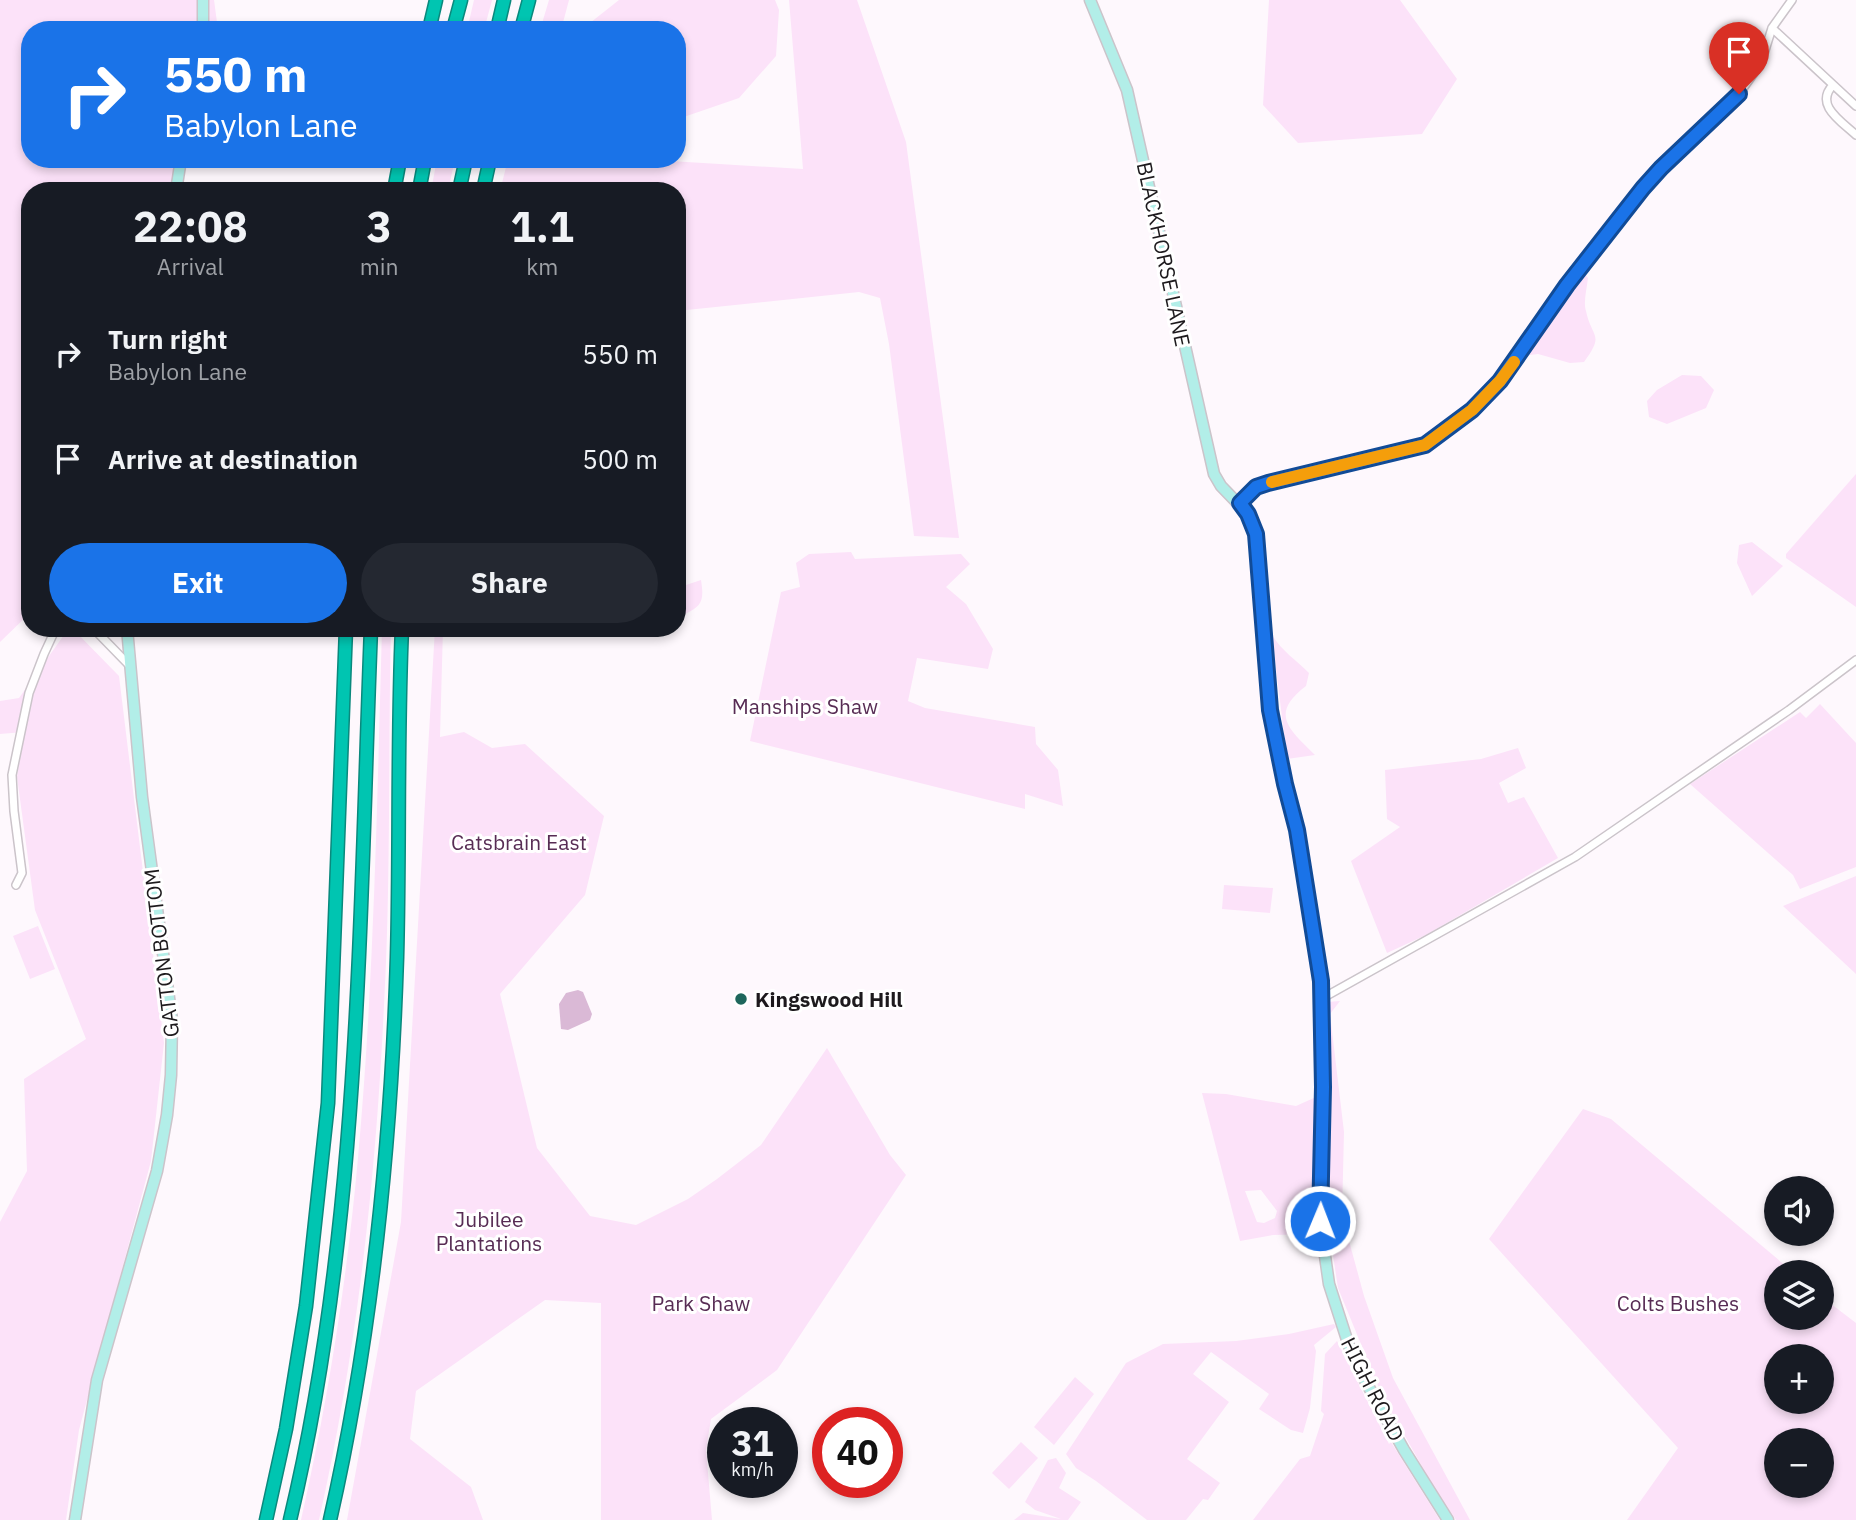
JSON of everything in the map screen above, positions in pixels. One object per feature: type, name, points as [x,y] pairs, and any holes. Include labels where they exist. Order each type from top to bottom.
[{"type":"highway","points":[[431,21],[436,0]]},
{"type":"highway","points":[[455,21],[461,0]]},
{"type":"highway","points":[[499,21],[504,0]]},
{"type":"highway","points":[[523,21],[529,0]]},
{"type":"highway","points":[[266,1520],[286,1429],[306,1306],[328,1103],[346,637]]},
{"type":"highway","points":[[290,1520],[327,1327],[346,1173],[355,1042],[371,637]]},
{"type":"highway","points":[[330,1520],[357,1385],[382,1198],[397,960],[402,637]]},
{"type":"highway","points":[[399,702],[409,637]]},
{"type":"street","points":[[203,0],[203,21]]},
{"type":"street","name":"BLACKHORSE LANE","points":[[1090,0],[1127,90],[1209,457],[1221,486],[1240,503]]},
{"type":"street","points":[[1240,503],[1256,487],[1268,483],[1425,445],[1472,410],[1500,381],[1567,285],[1643,188],[1739,94],[1761,63],[1772,27],[1792,0]]},
{"type":"street","points":[[1772,27],[1856,106]]},
{"type":"street","points":[[1833,85],[1827,91],[1827,107],[1856,135]]},
{"type":"street","name":"HIGH ROAD","points":[[1240,503],[1256,534],[1270,710],[1297,830],[1312,919],[1321,999],[1323,1087],[1320,1221],[1329,1284],[1349,1346],[1362,1375],[1404,1450],[1448,1520]]},
{"type":"street","points":[[16,885],[22,873],[12,775],[29,693],[52,637]]},
{"type":"street","points":[[102,637],[130,667]]},
{"type":"street","name":"GATTON BOTTOM","points":[[75,1520],[97,1380],[157,1171],[171,1075],[172,1020],[142,797],[128,637]]},
{"type":"street","points":[[1321,999],[1575,857],[1789,710],[1856,660]]},
{"type":"green space","points":[[0,0],[214,0],[217,21],[21,21],[21,168],[175,168],[173,182],[21,182],[21,622],[0,642]]},
{"type":"green space","points":[[474,0],[492,0],[486,21],[469,21]]},
{"type":"green space","points":[[549,0],[569,0],[563,21],[543,21]]},
{"type":"green space","points":[[619,0],[775,0],[779,10],[776,56],[739,98],[686,116],[686,21],[592,21]]},
{"type":"green space","points":[[789,0],[857,0],[906,142],[959,538],[914,536],[889,344],[880,298],[859,292],[686,310],[686,182],[502,182],[506,168],[686,168],[686,162],[803,169]]},
{"type":"green space","points":[[1269,0],[1400,0],[1457,79],[1422,134],[1298,143],[1263,105]]},
{"type":"green space","points":[[435,168],[453,168],[450,182],[433,182]]},
{"type":"green space","points":[[1583,271],[1588,278],[1585,307],[1595,336],[1594,346],[1584,362],[1570,363],[1538,354],[1521,356]]},
{"type":"green space","points":[[1682,375],[1701,376],[1714,390],[1706,408],[1667,424],[1649,417],[1647,401],[1657,390]]},
{"type":"green space","points":[[1856,474],[1856,607],[1786,558],[1786,554]]},
{"type":"green space","points":[[1752,542],[1783,566],[1752,596],[1737,563],[1739,545]]},
{"type":"green space","name":"Manships Shaw","points":[[851,552],[855,559],[961,554],[970,564],[946,587],[966,604],[993,649],[988,669],[917,658],[908,701],[925,708],[1035,727],[1036,744],[1058,770],[1063,806],[1025,794],[1025,809],[750,741],[781,592],[800,587],[796,563],[809,554]]},
{"type":"green space","points":[[701,580],[702,592],[699,605],[686,613],[686,585]]},
{"type":"green space","points":[[1272,635],[1309,673],[1306,686],[1288,705],[1286,713],[1291,729],[1315,755],[1287,759]]},
{"type":"green space","points":[[63,637],[81,637],[119,676],[164,1043],[151,1161],[79,1430],[66,1520],[0,1520],[0,1222],[27,1171],[24,1079],[86,1039],[35,910],[17,777],[24,732],[0,734],[0,701],[19,698]]},
{"type":"green space","points":[[382,637],[391,637],[388,911],[370,1199],[344,1393],[319,1520],[301,1520],[336,1340],[358,1158],[371,960]]},
{"type":"green space","points":[[434,637],[443,637],[440,737],[464,732],[492,748],[525,744],[604,816],[585,895],[500,994],[537,1148],[590,1216],[636,1225],[688,1199],[717,1179],[761,1145],[827,1048],[890,1155],[906,1175],[777,1370],[727,1407],[707,1407],[707,1498],[710,1498],[712,1520],[601,1520],[601,1303],[545,1300],[416,1391],[410,1439],[471,1487],[483,1520],[347,1520],[401,1222]]},
{"type":"green space","points":[[1820,704],[1856,743],[1856,867],[1800,889],[1793,875],[1690,784],[1800,712],[1806,718]]},
{"type":"green space","points":[[1518,748],[1526,768],[1499,783],[1508,803],[1524,797],[1558,858],[1426,935],[1387,953],[1351,861],[1400,827],[1387,819],[1385,770],[1481,759]]},
{"type":"green space","points":[[1856,876],[1856,974],[1783,906]]},
{"type":"green space","points":[[1224,885],[1273,888],[1270,913],[1222,909]]},
{"type":"green space","points":[[38,926],[55,969],[30,979],[13,936]]},
{"type":"green space","points":[[1340,1001],[1330,1014],[1344,1132],[1342,1215],[1364,1296],[1393,1378],[1470,1520],[1456,1520],[1430,1481],[1381,1393],[1338,1288],[1328,1222],[1330,1096],[1327,1002]]},
{"type":"green space","points":[[1202,1093],[1226,1094],[1296,1106],[1316,1097],[1316,1234],[1273,1235],[1240,1241]],"holes":[[[1261,1190],[1277,1211],[1275,1218],[1264,1223],[1257,1222],[1245,1191]]]},
{"type":"green space","name":"Colts Bushes","points":[[1583,1109],[1611,1119],[1779,1260],[1764,1260],[1764,1330],[1834,1330],[1834,1306],[1856,1323],[1856,1520],[1627,1520],[1678,1448],[1489,1239]]},
{"type":"green space","points":[[1334,1324],[1336,1327],[1314,1345],[1316,1351],[1310,1408],[1303,1433],[1291,1430],[1259,1409],[1269,1394],[1211,1352],[1193,1374],[1229,1402],[1187,1459],[1220,1483],[1208,1500],[1203,1499],[1186,1520],[1147,1520],[1076,1468],[1066,1454],[1126,1363],[1163,1344],[1236,1341],[1289,1334]]},
{"type":"green space","points":[[1337,1341],[1389,1444],[1391,1442],[1440,1520],[1253,1520],[1300,1459],[1310,1456],[1324,1414],[1321,1411],[1325,1354]]},
{"type":"green space","points":[[1075,1377],[1094,1394],[1054,1445],[1034,1427]]},
{"type":"green space","points":[[1021,1442],[1038,1458],[1009,1489],[992,1473]]},
{"type":"green space","points":[[1056,1458],[1066,1473],[1059,1488],[1081,1502],[1068,1520],[1014,1520],[1023,1513],[1061,1519],[1035,1510],[1025,1502],[1048,1460]]},
{"type":"shaded area","points":[[578,990],[583,992],[592,1014],[590,1020],[568,1030],[561,1029],[559,1004],[566,993]]},
{"type":"slow traffic","points":[[1272,482],[1425,445],[1472,410],[1514,362]]},
{"type":"place","name":"Kingswood Hill","points":[[741,999]]},
{"type":"route","points":[[1320,1221],[1323,1087],[1321,981],[1297,830],[1270,710],[1256,534],[1240,503],[1256,487],[1268,483],[1425,445],[1472,410],[1500,381],[1567,285],[1643,188],[1739,94]]},
{"type":"park label","name":"Catsbrain East","points":[[519,842]]},
{"type":"park label","name":"Jubilee Plantations","points":[[489,1231]]},
{"type":"park label","name":"Park Shaw","points":[[701,1303]]}]
